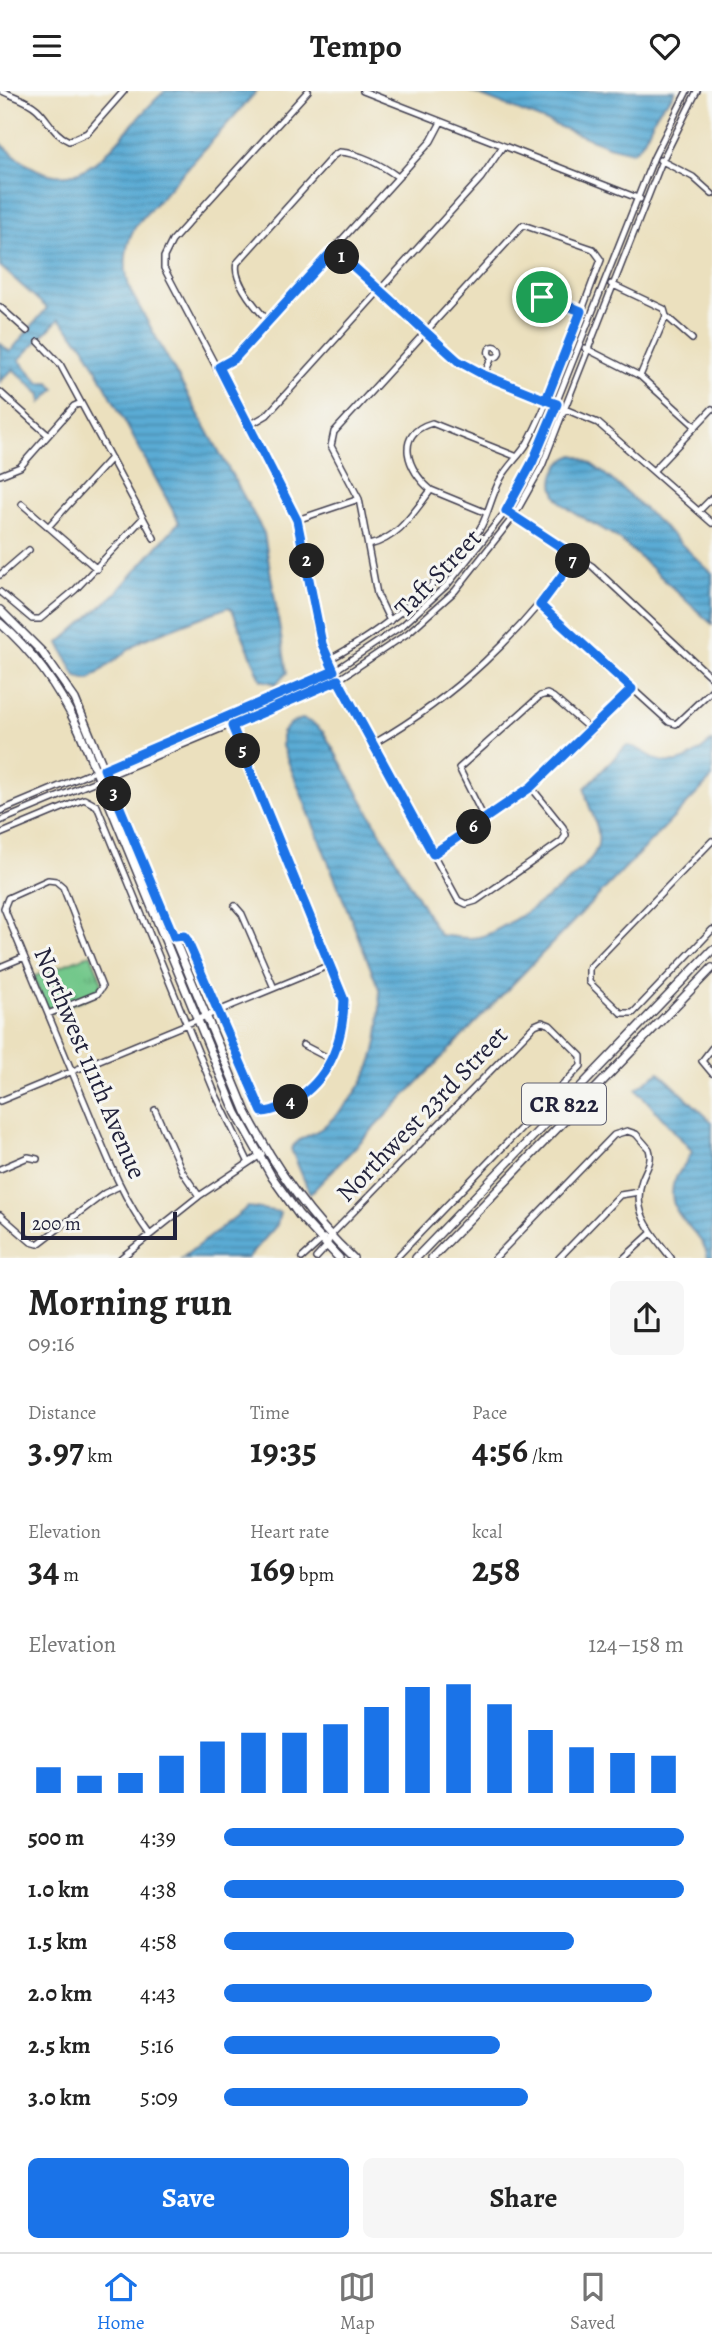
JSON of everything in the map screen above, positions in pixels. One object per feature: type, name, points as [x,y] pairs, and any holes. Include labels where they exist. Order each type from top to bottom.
[{"type":"main road","points":[[0,610],[42,652],[69,689],[104,769],[101,777],[123,838],[236,1113],[299,1215],[339,1258]]},
{"type":"main road","points":[[0,623],[29,649],[65,701],[131,834],[263,1154],[330,1236],[354,1258]]},
{"type":"main road","points":[[123,838],[131,834]]},
{"type":"main road","name":"CR 822","points":[[416,1258],[712,950]]},
{"type":"main road","name":"CR 822","points":[[432,1258],[712,968]]},
{"type":"street","points":[[2,91],[21,97],[35,107],[54,132],[69,141],[86,133],[124,91]]},
{"type":"street","points":[[308,91],[172,240],[164,257],[169,280],[219,367],[297,520],[328,660],[458,900],[466,904],[516,875],[562,841],[566,835],[531,787]]},
{"type":"street","points":[[363,91],[646,201]]},
{"type":"street","name":"Taft Street","points":[[104,769],[334,671],[367,651],[431,601],[467,563],[506,511],[533,461],[654,157],[687,91]]},
{"type":"street","name":"Taft Street","points":[[0,811],[194,742],[338,680],[408,633],[437,608],[474,569],[514,516],[542,466],[662,161],[697,91]]},
{"type":"street","points":[[219,367],[235,358],[334,249],[431,141],[441,122]]},
{"type":"street","points":[[248,426],[267,415],[481,178],[503,146]]},
{"type":"street","points":[[268,321],[258,311],[235,269],[339,152],[385,168],[398,177]]},
{"type":"street","points":[[654,157],[693,177],[712,194]]},
{"type":"street","points":[[328,660],[390,621],[439,577],[481,527],[498,483],[515,456],[527,445],[601,260],[598,253],[530,225],[523,225],[330,439],[359,499],[377,594],[390,621]]},
{"type":"street","points":[[334,249],[458,361],[484,375],[598,423],[712,523]]},
{"type":"street","points":[[605,281],[664,309],[666,316],[692,339]]},
{"type":"street","points":[[549,299],[581,311]]},
{"type":"street","points":[[0,307],[27,331]]},
{"type":"street","points":[[640,376],[666,316]]},
{"type":"street","points":[[39,342],[60,364],[154,538]]},
{"type":"street","points":[[579,346],[640,376],[695,426]]},
{"type":"street","points":[[484,375],[492,357]]},
{"type":"street","points":[[0,392],[48,435]]},
{"type":"street","points":[[0,475],[20,467],[81,403]]},
{"type":"street","points":[[654,470],[712,409]]},
{"type":"street","points":[[487,513],[431,490],[417,479],[406,453],[408,444],[424,425],[432,423],[515,456]]},
{"type":"street","points":[[48,527],[111,458]]},
{"type":"street","points":[[369,544],[385,541],[398,531],[431,490]]},
{"type":"street","points":[[699,511],[712,498]]},
{"type":"street","points":[[297,520],[359,499]]},
{"type":"street","points":[[22,504],[97,569]]},
{"type":"street","points":[[506,511],[592,566],[712,678]]},
{"type":"street","points":[[0,592],[32,619],[40,619],[97,569],[143,518]]},
{"type":"street","points":[[0,575],[29,550]]},
{"type":"street","points":[[373,744],[457,687],[509,641],[576,557]]},
{"type":"street","points":[[431,601],[437,608]]},
{"type":"street","points":[[540,605],[669,722],[677,725],[712,690]]},
{"type":"street","points":[[8,629],[21,611]]},
{"type":"street","points":[[433,854],[531,787],[592,731],[632,689]]},
{"type":"street","points":[[485,820],[459,768],[547,694],[592,731]]},
{"type":"street","points":[[174,937],[184,936],[187,940],[262,1112],[271,1112],[301,1097],[314,1086],[331,1060],[343,1021],[344,1000],[229,717]]},
{"type":"street","points":[[191,733],[194,742]]},
{"type":"street","name":"Taft Street","points":[[0,821],[101,777]]},
{"type":"street","points":[[0,834],[85,799],[91,800],[97,806],[187,1025],[248,1161]]},
{"type":"street","points":[[22,802],[25,811]]},
{"type":"street","points":[[712,841],[589,968],[589,982],[621,1013],[633,1013],[712,930]]},
{"type":"street","name":"Northwest 111th Avenue","points":[[48,1014],[97,994],[102,987],[63,887],[56,881],[48,880],[8,898],[4,903],[24,957],[120,1186],[150,1235]]},
{"type":"street","points":[[235,906],[242,914],[274,988]]},
{"type":"street","points":[[0,967],[24,957]]},
{"type":"street","points":[[0,1101],[330,965]]},
{"type":"street","name":"Northwest 23rd Street","points":[[330,1236],[535,1025],[542,1022],[550,1025],[581,1055],[581,1066],[396,1258]]},
{"type":"street","points":[[303,1045],[331,1060]]},
{"type":"street","points":[[712,1048],[702,1061],[712,1073]]},
{"type":"street","points":[[155,1109],[182,1171],[199,1196]]},
{"type":"street","points":[[495,1258],[602,1147],[621,1132],[636,1135],[645,1143],[651,1156],[639,1192],[640,1211],[650,1234],[671,1258]]},
{"type":"street","points":[[121,1258],[199,1196],[248,1161],[263,1154]]},
{"type":"street","points":[[0,1168],[28,1157],[37,1159]]},
{"type":"street","points":[[0,1215],[31,1243],[38,1244],[105,1193],[120,1186]]},
{"type":"street","points":[[559,1258],[620,1195],[639,1192]]},
{"type":"street","points":[[624,1258],[650,1234]]},
{"type":"street","points":[[302,1258],[320,1239],[330,1236]]},
{"type":"street","points":[[316,1258],[327,1246],[330,1236]]},
{"type":"green space","points":[[91,954],[102,982],[97,994],[48,1014],[33,977]]},
{"type":"water","points":[[165,91],[257,91],[137,224],[127,247],[126,273],[130,290],[264,533],[287,673],[276,684],[261,680],[232,609],[228,607],[142,640],[89,680],[76,677],[59,643],[115,594],[179,522],[84,346],[59,319],[19,360],[39,382],[49,382],[55,389],[41,403],[41,395],[13,369],[0,382],[0,343],[10,352],[47,308],[0,266],[0,142],[28,165],[52,175],[73,174],[92,165],[109,150]]},
{"type":"water","points":[[469,91],[675,91],[659,110],[641,144],[632,152],[608,146]]},
{"type":"water","points":[[574,455],[586,460],[622,489],[712,573],[712,624],[620,540],[578,515],[558,498],[553,485],[555,472],[562,462]]},
{"type":"water","points":[[302,719],[313,723],[324,733],[440,935],[464,938],[482,936],[500,928],[551,895],[583,868],[598,844],[585,788],[626,746],[669,763],[684,760],[712,741],[712,778],[310,1194],[291,1149],[297,1142],[322,1128],[362,1083],[376,1049],[380,1011],[379,989],[282,746],[282,733],[291,723]]},
{"type":"water","points":[[659,1072],[712,1122],[712,1258],[708,1258],[705,1248],[675,1207],[672,1197],[674,1181],[692,1151],[636,1089]]},
{"type":"water","points":[[248,1207],[280,1212],[277,1225],[248,1258],[182,1258]]},
{"type":"route","points":[[542,297],[542,305],[547,305],[549,299],[552,299],[581,311],[546,400],[557,404],[533,461],[506,511],[576,557],[540,605],[632,689],[592,731],[531,787],[433,854],[338,680],[232,726],[344,1000],[338,1045],[326,1070],[301,1097],[271,1112],[262,1112],[187,940],[184,936],[174,937],[104,769],[334,671],[322,644],[297,520],[219,367],[235,358],[334,249],[458,361],[484,375],[546,400],[552,386],[581,311],[546,296],[542,297]]}]
